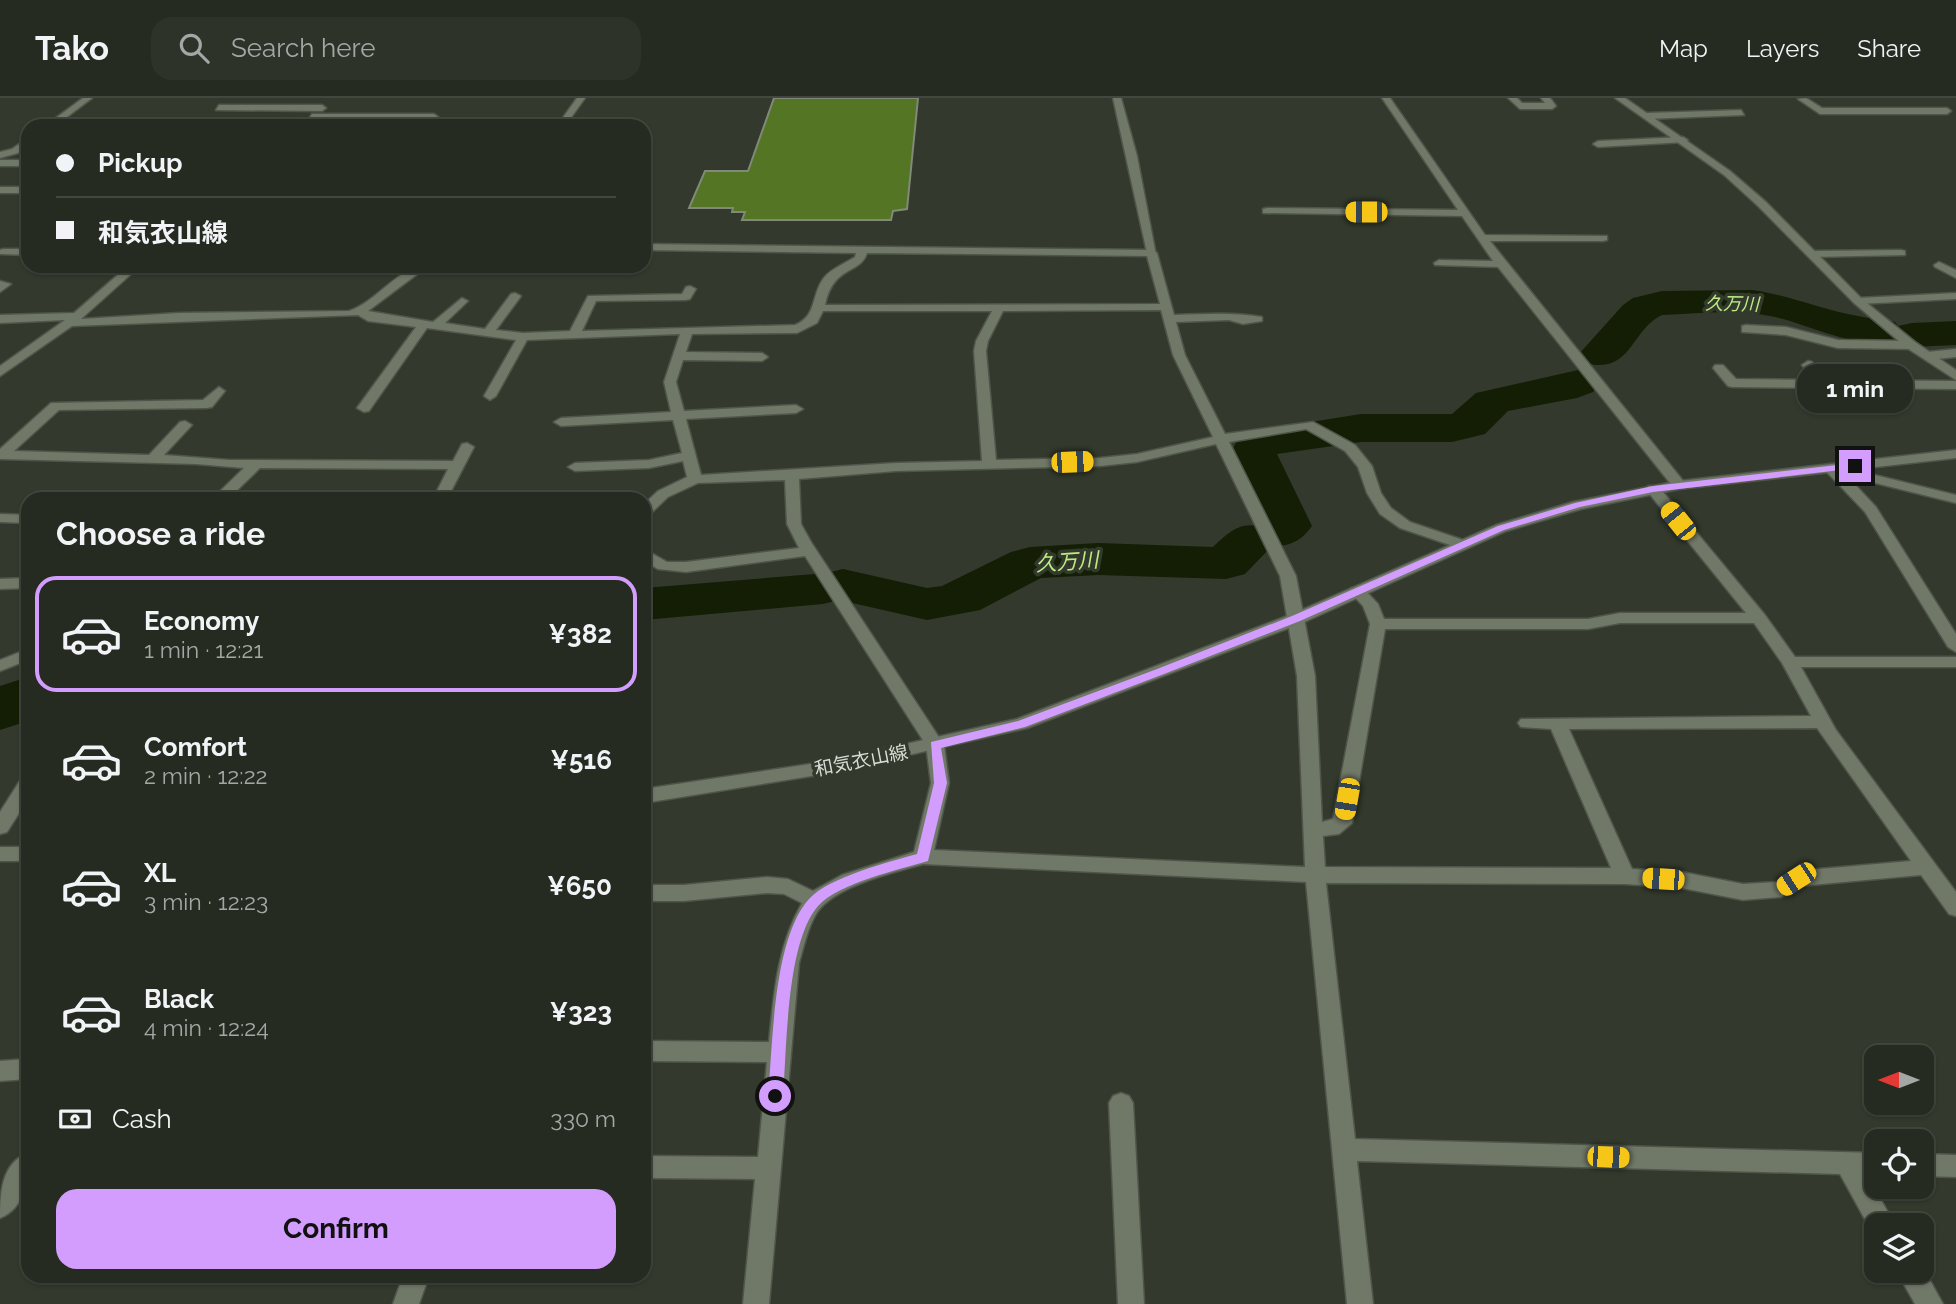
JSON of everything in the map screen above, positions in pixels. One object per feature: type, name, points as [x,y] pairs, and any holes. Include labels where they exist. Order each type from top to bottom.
[{"type":"street","points":[[59,119],[88,98]]},
{"type":"street","points":[[566,119],[581,98]]},
{"type":"street","points":[[1117,98],[1152,253],[1179,355],[1288,576],[1306,676],[1315,875],[1360,1304]]},
{"type":"street","points":[[1386,98],[1501,264],[1679,485]]},
{"type":"street","points":[[1513,98],[1520,106],[1552,106],[1545,98]]},
{"type":"street","points":[[1619,98],[1683,140],[1762,204],[1858,301],[1912,345],[1956,376]]},
{"type":"street","points":[[1802,99],[1820,111],[1947,111]]},
{"type":"street","points":[[306,119],[330,100]]},
{"type":"street","points":[[1928,101],[1956,117]]},
{"type":"street","points":[[219,108],[322,107]]},
{"type":"street","points":[[1647,116],[1728,116],[1741,113]]},
{"type":"street","points":[[348,119],[434,117],[432,119]]},
{"type":"street","points":[[241,119],[254,119]]},
{"type":"street","points":[[1598,144],[1683,140]]},
{"type":"street","points":[[1,156],[21,147]]},
{"type":"street","points":[[1,156],[21,161]]},
{"type":"street","points":[[0,190],[21,190]]},
{"type":"street","points":[[1267,211],[1465,213]]},
{"type":"street","points":[[1482,238],[1604,238]]},
{"type":"street","points":[[651,247],[1152,253]]},
{"type":"street","points":[[361,312],[368,317],[523,337],[687,330],[797,329],[813,322],[829,279],[860,258],[862,250]]},
{"type":"street","points":[[1811,254],[1901,253]]},
{"type":"street","points":[[1439,263],[1501,264]]},
{"type":"street","points":[[1939,265],[1956,275]]},
{"type":"street","points":[[0,372],[74,319],[127,273]]},
{"type":"street","points":[[0,319],[334,316],[361,312],[411,273]]},
{"type":"street","points":[[574,335],[592,298],[686,297],[690,289]]},
{"type":"street","points":[[489,332],[515,296]]},
{"type":"street","points":[[1858,301],[1956,296]]},
{"type":"street","points":[[364,408],[431,324],[462,301]]},
{"type":"street","points":[[820,308],[1000,306],[1258,319]]},
{"type":"street","points":[[989,465],[980,351],[982,341],[1000,306]]},
{"type":"street","points":[[687,330],[670,382],[695,479]]},
{"type":"street","points":[[1746,330],[1786,331],[1838,344],[1912,345]]},
{"type":"street","points":[[490,396],[523,337]]},
{"type":"street","points":[[1927,356],[1956,353]]},
{"type":"street","points":[[679,356],[762,357]]},
{"type":"street","points":[[1808,365],[1824,384]]},
{"type":"street","points":[[1719,368],[1732,383],[1956,385]]},
{"type":"street","points":[[115,405],[130,390]]},
{"type":"street","points":[[1,455],[56,406],[207,404],[219,391]]},
{"type":"street","points":[[561,422],[796,409]]},
{"type":"street","points":[[153,459],[185,425]]},
{"type":"street","points":[[651,505],[663,494],[695,479],[896,467],[1137,458],[1221,439],[1308,425],[1350,449],[1365,466],[1374,493],[1385,511],[1405,525],[1461,544]]},
{"type":"street","points":[[443,492],[467,447]]},
{"type":"street","name":"和気衣山線","points":[[651,795],[830,768],[1021,724],[1296,619],[1501,528],[1578,505],[1679,485],[1956,454]]},
{"type":"street","points":[[1,455],[257,464],[456,465]]},
{"type":"street","points":[[575,467],[649,464],[689,456]]},
{"type":"street","points":[[227,492],[257,464]]},
{"type":"street","points":[[1830,468],[1956,499]]},
{"type":"street","points":[[1790,662],[1955,659],[1871,510],[1830,468]]},
{"type":"street","points":[[792,475],[794,524],[935,745],[940,783],[923,857]]},
{"type":"street","points":[[1653,489],[1759,618],[1790,662],[1823,722],[1956,908]]},
{"type":"street","points":[[0,518],[21,519]]},
{"type":"street","points":[[651,558],[663,566],[686,567],[809,551]]},
{"type":"street","points":[[0,584],[21,583]]},
{"type":"street","points":[[1313,829],[1332,829],[1342,823],[1378,624],[1370,604],[1357,592]]},
{"type":"street","points":[[1378,624],[1588,624],[1620,618],[1759,618]]},
{"type":"street","points":[[0,666],[21,657]]},
{"type":"street","points":[[1527,723],[1823,722]]},
{"type":"street","points":[[1557,723],[1625,876]]},
{"type":"street","points":[[0,827],[21,795]]},
{"type":"street","points":[[0,854],[21,854]]},
{"type":"street","points":[[756,1304],[788,963],[805,916],[815,901],[873,871],[923,857],[1315,875],[1625,876],[1682,880],[1743,892],[1781,889],[1796,879],[1925,867]]},
{"type":"street","points":[[651,893],[684,893],[767,885],[788,887],[815,901]]},
{"type":"street","points":[[651,1051],[779,1052]]},
{"type":"street","points":[[0,1071],[21,1070]]},
{"type":"street","points":[[1121,1103],[1131,1304]]},
{"type":"street","points":[[1343,1150],[1864,1164]]},
{"type":"street","points":[[1847,1163],[1875,1213]]},
{"type":"street","points":[[1934,1165],[1956,1166]]},
{"type":"street","points":[[651,1167],[769,1168]]},
{"type":"street","points":[[0,1206],[21,1174]]},
{"type":"street","points":[[406,1304],[414,1283]]},
{"type":"street","points":[[1917,1283],[1930,1304]]},
{"type":"building","points":[[774,98],[918,98],[907,209],[893,211],[891,220],[742,220],[745,212],[732,212],[733,208],[689,208],[705,171],[748,171]]},
{"type":"waterway","name":"久万川","points":[[1600,354],[1620,336],[1637,313],[1647,306],[1662,303],[1752,302],[1775,305],[1854,328],[1881,331]]},
{"type":"waterway","name":"久万川","points":[[1912,335],[1956,333]]},
{"type":"waterway","name":"久万川","points":[[1331,433],[1361,428],[1452,428],[1469,424],[1492,402],[1512,396],[1562,389],[1578,383]]},
{"type":"waterway","name":"久万川","points":[[1279,531],[1287,526],[1253,454],[1257,443],[1317,435]]},
{"type":"waterway","name":"久万川","points":[[843,585],[927,604],[942,603],[961,598],[1030,563],[1098,559],[1226,563],[1251,540]]},
{"type":"waterway","name":"久万川","points":[[651,603],[823,588]]},
{"type":"waterway","name":"久万川","points":[[0,710],[21,700]]},
{"type":"route","points":[[775,1096],[788,963],[805,916],[815,901],[836,888],[873,871],[923,857],[940,783],[935,745],[1021,724],[1296,619],[1501,528],[1578,505],[1653,489],[1855,466]]}]
